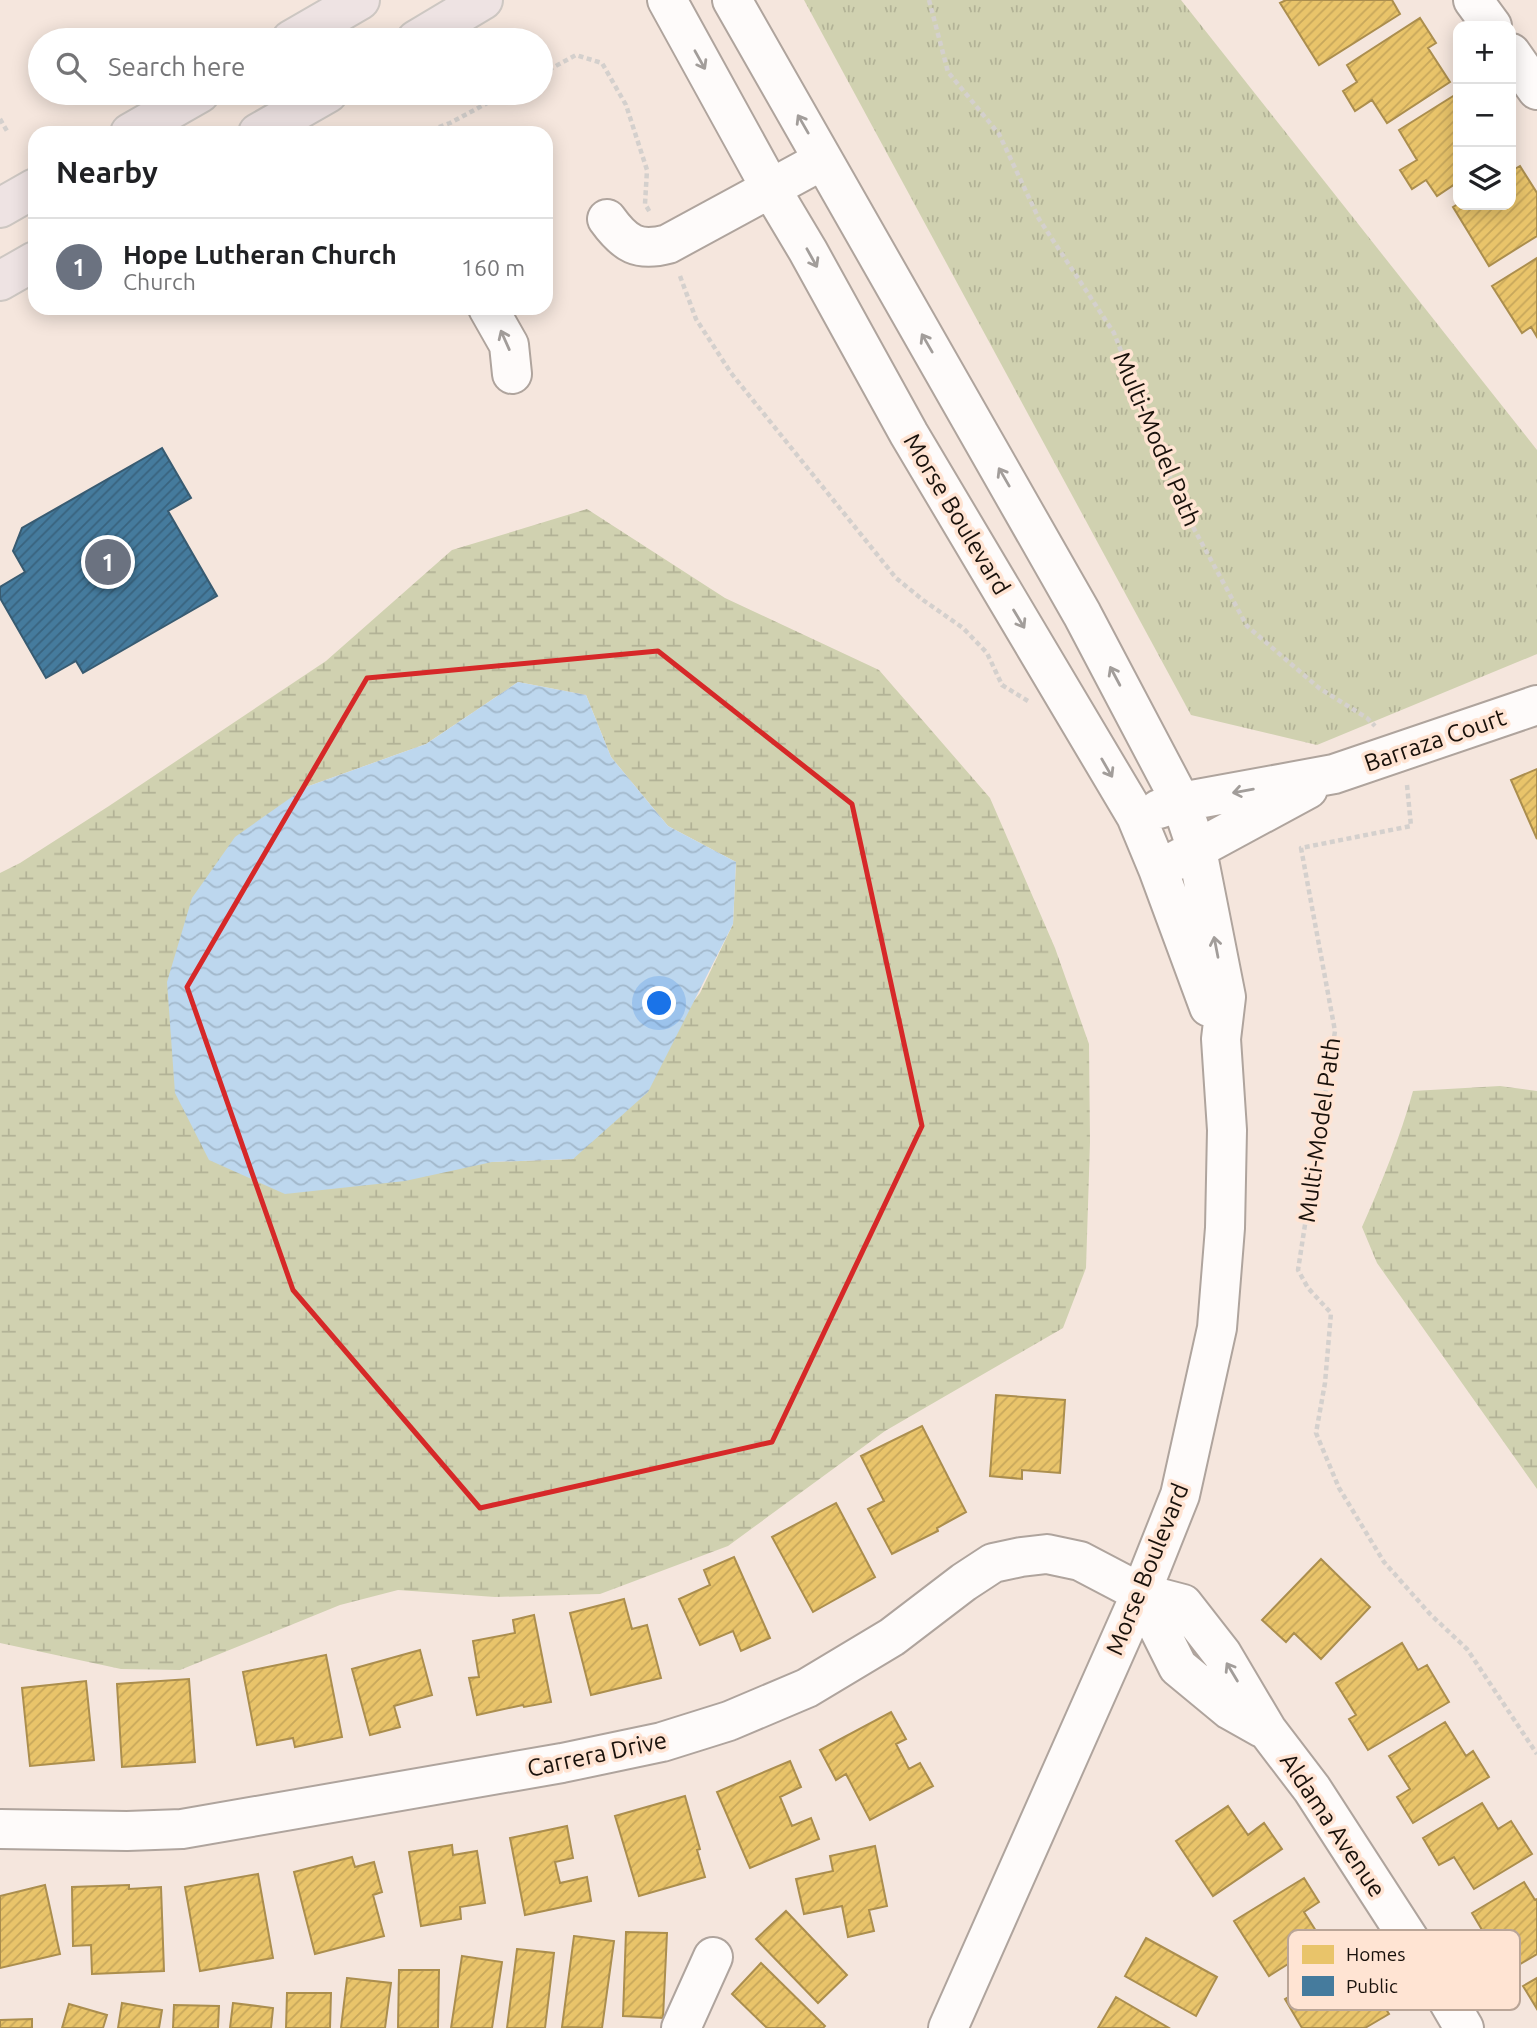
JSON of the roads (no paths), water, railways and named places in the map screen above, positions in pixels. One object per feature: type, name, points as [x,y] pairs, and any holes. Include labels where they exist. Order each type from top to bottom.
[{"type":"main road","points":[[312,28],[360,0]]},
{"type":"main road","points":[[436,28],[483,0]]},
{"type":"main road","points":[[142,126],[179,105]]},
{"type":"main road","points":[[270,126],[307,105]]},
{"type":"main road","points":[[0,208],[28,192]]},
{"type":"main road","points":[[0,281],[28,265]]},
{"type":"street","name":"Morse Boulevard","points":[[667,0],[909,434],[1136,816],[1221,1039]]},
{"type":"street","name":"Morse Boulevard","points":[[732,0],[1082,614],[1181,802],[1197,850],[1226,997],[1221,1039],[1227,1130],[1225,1228],[1217,1328],[1180,1495],[1141,1593],[948,2028]]},
{"type":"street","points":[[1473,0],[1488,21]]},
{"type":"street","points":[[1516,60],[1537,90]]},
{"type":"street","points":[[607,219],[619,236],[633,245],[652,248],[668,244],[823,160]]},
{"type":"street","points":[[492,315],[509,345],[512,374]]},
{"type":"street","points":[[909,434],[961,403]]},
{"type":"street","name":"Barraza Court","points":[[1136,816],[1181,802],[1334,774],[1537,705]]},
{"type":"street","name":"Barraza Court","points":[[1158,869],[1334,774]]},
{"type":"street","name":"Carrera Drive","points":[[0,1829],[182,1829],[549,1766],[662,1742],[729,1721],[807,1688],[892,1637],[993,1563],[1021,1557],[1047,1554],[1080,1561],[1141,1593]]},
{"type":"street","name":"Aldama Avenue","points":[[1141,1593],[1184,1604],[1222,1654],[1267,1730],[1312,1789],[1403,1930]]},
{"type":"street","points":[[681,2028],[713,1957]]},
{"type":"street","name":"Aldama Avenue","points":[[1453,2010],[1464,2028]]},
{"type":"water","points":[[518,682],[586,695],[611,757],[668,826],[736,862],[733,924],[648,1092],[573,1159],[492,1162],[405,1181],[285,1194],[209,1160],[175,1093],[167,982],[192,898],[235,837],[306,787],[426,744]]},
{"type":"place","name":"Hope Lutheran Church","points":[[108,562]]}]
